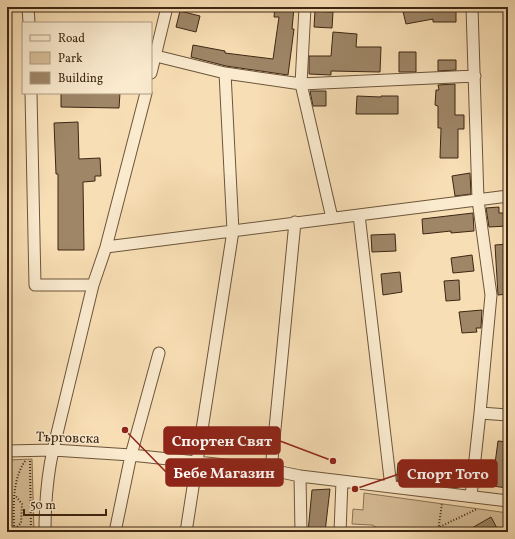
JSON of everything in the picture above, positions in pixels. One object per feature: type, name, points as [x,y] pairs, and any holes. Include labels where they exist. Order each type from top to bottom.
[{"type":"street","points":[[28,7],[29,22]]},
{"type":"street","points":[[152,70],[168,7]]},
{"type":"street","points":[[305,7],[300,84],[332,218]]},
{"type":"street","points":[[471,496],[491,295],[478,200],[472,7]]},
{"type":"street","points":[[156,56],[225,73],[300,84],[475,76]]},
{"type":"street","points":[[186,532],[233,231],[225,73]]},
{"type":"street","points":[[30,94],[35,285],[93,285]]},
{"type":"street","points":[[45,532],[48,472],[53,450],[93,285],[106,247],[146,94]]},
{"type":"street","points":[[106,247],[508,196]]},
{"type":"street","points":[[359,214],[391,487]]},
{"type":"street","points":[[271,470],[295,222]]},
{"type":"street","points":[[115,532],[131,455],[159,353]]},
{"type":"street","points":[[480,413],[508,415]]},
{"type":"street","name":"Търговска","points":[[11,451],[53,450],[131,455],[271,470],[300,476],[508,501]]},
{"type":"street","points":[[300,476],[301,532]]},
{"type":"street","points":[[342,481],[342,531]]},
{"type":"path","points":[[14,531],[15,494],[19,472],[34,450]]},
{"type":"path","points":[[32,532],[30,462],[34,450]]},
{"type":"path","points":[[438,532],[444,493]]},
{"type":"path","points":[[14,531],[22,521],[22,504],[15,494]]},
{"type":"path","points":[[429,532],[495,500]]},
{"type":"green space","points":[[32,459],[34,532],[7,532],[7,460]]},
{"type":"green space","points":[[364,493],[508,513],[508,532],[385,532],[372,525],[352,524],[353,509],[363,510]]},
{"type":"shaded area","points":[[7,7],[10,7],[7,412]]},
{"type":"building","points":[[275,7],[294,7],[292,29],[294,29],[288,75],[226,66],[191,57],[193,45],[225,51],[225,53],[273,59],[279,17],[274,17]]},
{"type":"building","points":[[402,7],[456,7],[456,22],[433,22],[433,19],[406,24]]},
{"type":"building","points":[[180,11],[200,16],[196,32],[176,27]]},
{"type":"building","points":[[315,11],[333,12],[332,28],[314,27]]},
{"type":"building","points":[[333,32],[357,34],[356,47],[381,47],[380,72],[331,71],[331,75],[309,74],[309,56],[331,56]]},
{"type":"building","points":[[399,52],[416,52],[416,72],[399,72]]},
{"type":"building","points":[[438,60],[456,60],[456,70],[438,71]]},
{"type":"building","points":[[455,84],[455,115],[464,115],[464,129],[458,129],[458,158],[440,158],[441,128],[438,128],[438,106],[435,105],[436,90],[439,90],[438,85]]},
{"type":"building","points":[[310,91],[326,91],[326,106],[313,106]]},
{"type":"building","points":[[61,94],[120,94],[119,108],[61,107]]},
{"type":"building","points":[[357,96],[398,96],[398,114],[356,114]]},
{"type":"building","points":[[78,122],[79,159],[100,158],[101,176],[95,176],[95,181],[83,182],[84,250],[58,250],[58,174],[56,174],[54,123]]},
{"type":"building","points":[[470,173],[471,194],[455,196],[452,176]]},
{"type":"building","points":[[499,207],[499,213],[508,213],[508,226],[489,227],[486,208]]},
{"type":"building","points":[[473,213],[474,231],[451,233],[451,231],[423,234],[422,219]]},
{"type":"building","points":[[395,234],[396,251],[372,252],[371,235]]},
{"type":"building","points":[[508,244],[508,294],[498,295],[495,245]]},
{"type":"building","points":[[472,255],[474,271],[453,273],[451,258]]},
{"type":"building","points":[[400,272],[402,292],[383,295],[381,274]]},
{"type":"building","points":[[459,280],[460,300],[446,301],[444,281]]},
{"type":"building","points":[[482,310],[481,328],[476,328],[477,332],[462,333],[459,312]]},
{"type":"building","points":[[498,441],[508,442],[508,488],[492,486]]},
{"type":"building","points":[[398,463],[460,472],[458,488],[397,481]]},
{"type":"building","points":[[330,489],[325,532],[308,532],[312,490]]},
{"type":"building","points":[[491,517],[499,532],[465,532]]},
{"type":"place","name":"Бебе Магазин","points":[[125,430]]},
{"type":"place","name":"Спортен Свят","points":[[333,461]]},
{"type":"place","name":"Спорт Тото","points":[[355,489]]}]
